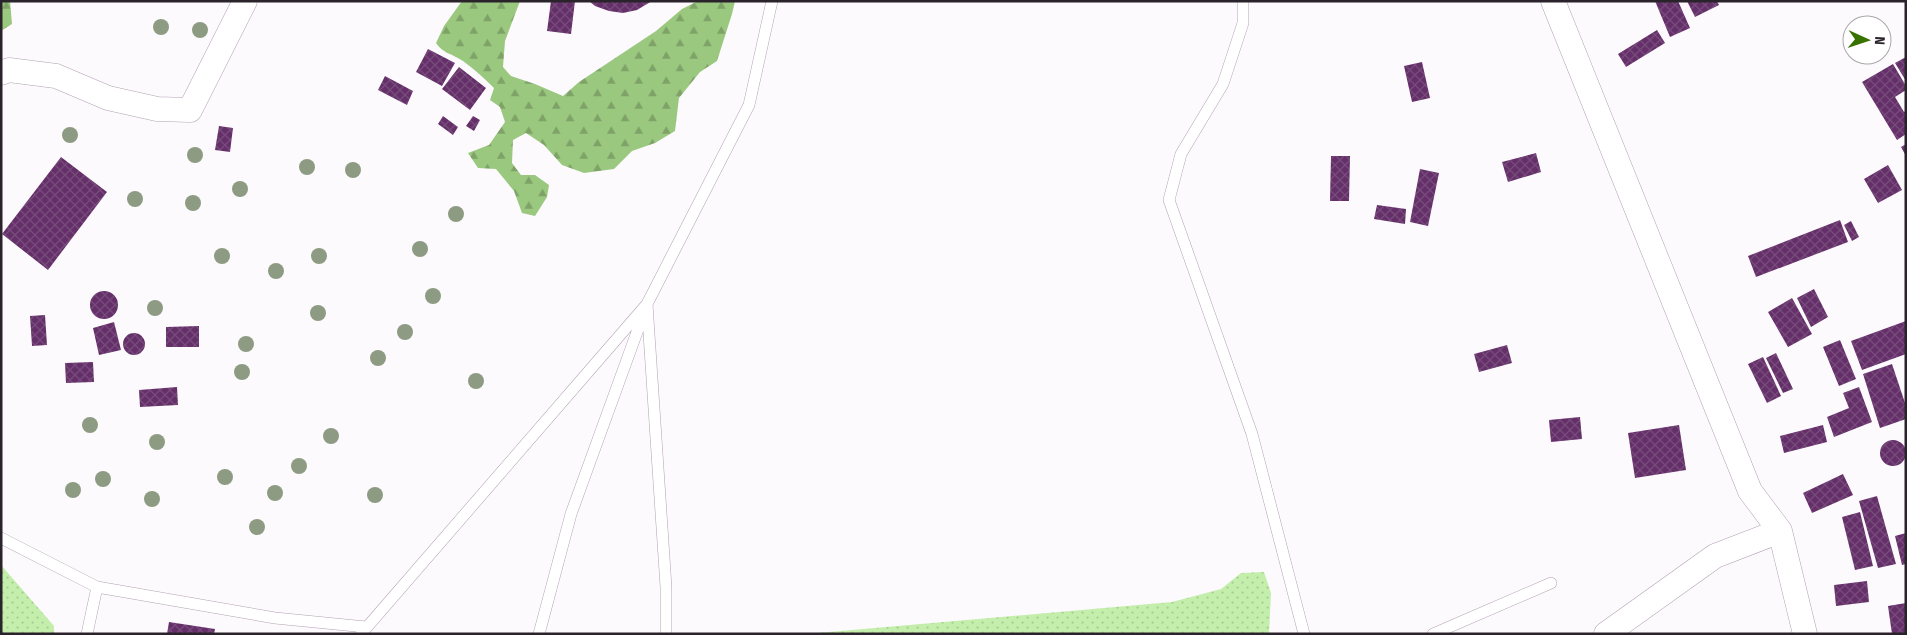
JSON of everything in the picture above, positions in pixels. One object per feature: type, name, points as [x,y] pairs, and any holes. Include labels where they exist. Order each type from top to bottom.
[{"type":"street","points":[[1,73],[10,70],[56,76],[108,98],[157,109],[190,110],[245,1]]},
{"type":"street","points":[[1553,1],[1750,491],[1780,531],[1805,634]]},
{"type":"street","points":[[1606,634],[1715,556],[1780,531]]},
{"type":"lane","points":[[539,634],[571,514],[647,304],[749,105],[772,1]]},
{"type":"lane","points":[[1243,1],[1243,23],[1224,84],[1181,154],[1169,200],[1252,434],[1304,634]]},
{"type":"lane","points":[[1,538],[97,587],[275,618],[364,630],[647,304]]},
{"type":"lane","points":[[647,304],[666,587],[666,634]]},
{"type":"lane","points":[[1433,634],[1551,583]]},
{"type":"lane","points":[[87,634],[97,587]]},
{"type":"green space","points":[[1,1],[10,1],[12,24],[1,31]]},
{"type":"green space","points":[[462,1],[520,1],[505,41],[503,67],[511,76],[563,96],[579,82],[656,31],[682,9],[698,1],[735,1],[717,61],[700,72],[679,98],[675,131],[655,143],[632,151],[614,169],[584,173],[562,165],[544,145],[526,133],[513,140],[512,163],[521,175],[535,175],[549,185],[547,197],[535,216],[522,213],[514,191],[496,169],[478,168],[468,153],[489,145],[505,122],[500,107],[490,100],[494,88],[467,64],[445,51],[436,43],[444,26]]},
{"type":"green space","points":[[1,565],[54,626],[54,634],[1,634]]},
{"type":"green space","points":[[1264,572],[1271,593],[1269,634],[806,634],[1172,602],[1221,589],[1241,573]]},
{"type":"building","points":[[551,1],[575,1],[571,34],[547,31]]},
{"type":"building","points":[[589,1],[652,1],[637,10],[623,13],[609,11],[595,6]]},
{"type":"building","points":[[1655,1],[1678,1],[1690,28],[1670,37]]},
{"type":"building","points":[[1687,1],[1717,1],[1719,5],[1695,17]]},
{"type":"building","points":[[1657,30],[1665,43],[1626,67],[1618,54]]},
{"type":"building","points":[[428,49],[455,63],[442,86],[416,72]]},
{"type":"building","points":[[1906,57],[1906,81],[1895,63]]},
{"type":"building","points":[[1422,62],[1430,98],[1412,102],[1404,66]]},
{"type":"building","points":[[1892,65],[1906,86],[1906,90],[1895,97],[1904,112],[1906,111],[1906,134],[1897,140],[1862,82]]},
{"type":"building","points":[[459,67],[486,88],[470,110],[442,89]]},
{"type":"building","points":[[385,76],[413,91],[407,105],[378,90]]},
{"type":"building","points":[[443,116],[458,127],[453,135],[438,124]]},
{"type":"building","points":[[473,116],[480,120],[474,131],[466,126]]},
{"type":"building","points":[[219,126],[233,128],[230,152],[215,150]]},
{"type":"building","points":[[1906,144],[1906,156],[1901,147]]},
{"type":"building","points":[[1536,153],[1541,172],[1508,182],[1502,162]]},
{"type":"building","points":[[1331,156],[1350,156],[1349,201],[1330,201]]},
{"type":"building","points":[[61,157],[107,192],[48,270],[2,234]]},
{"type":"building","points":[[1888,165],[1902,190],[1878,203],[1864,179]]},
{"type":"building","points":[[1420,169],[1439,173],[1428,226],[1410,222]]},
{"type":"building","points":[[1377,205],[1406,209],[1405,224],[1374,219]]},
{"type":"building","points":[[1840,220],[1848,242],[1756,277],[1748,256]]},
{"type":"building","points":[[1851,221],[1859,237],[1852,241],[1844,225]]},
{"type":"building","points":[[1814,289],[1828,317],[1811,327],[1797,298]]},
{"type":"building","points":[[104,291],[114,295],[118,305],[114,315],[104,319],[94,315],[90,305],[94,295]]},
{"type":"building","points":[[1792,298],[1812,334],[1788,347],[1768,312]]},
{"type":"building","points":[[45,315],[47,345],[32,346],[30,316]]},
{"type":"building","points":[[1906,321],[1906,354],[1862,370],[1851,341]]},
{"type":"building","points":[[114,322],[121,350],[99,355],[93,328]]},
{"type":"building","points":[[199,326],[199,347],[166,347],[166,327]]},
{"type":"building","points":[[134,333],[142,336],[145,344],[142,352],[134,355],[126,352],[123,344],[126,336]]},
{"type":"building","points":[[1840,340],[1856,379],[1839,386],[1823,347]]},
{"type":"building","points":[[1507,345],[1512,363],[1479,372],[1474,354]]},
{"type":"building","points":[[1776,353],[1793,389],[1783,393],[1766,358]]},
{"type":"building","points":[[1763,357],[1781,396],[1767,403],[1748,364]]},
{"type":"building","points":[[93,362],[94,382],[66,383],[65,363]]},
{"type":"building","points":[[1892,364],[1906,406],[1906,419],[1880,428],[1863,374]]},
{"type":"building","points":[[177,387],[178,405],[140,407],[139,390]]},
{"type":"building","points":[[1859,387],[1872,422],[1834,437],[1827,417],[1849,408],[1843,393]]},
{"type":"building","points":[[1580,417],[1582,439],[1551,442],[1549,420]]},
{"type":"building","points":[[1679,425],[1686,470],[1635,478],[1628,433]]},
{"type":"building","points":[[1823,425],[1827,442],[1784,453],[1780,436]]},
{"type":"building","points":[[1893,440],[1902,444],[1906,453],[1902,462],[1893,466],[1884,462],[1880,453],[1884,444]]},
{"type":"building","points":[[1843,474],[1853,495],[1812,513],[1803,493]]},
{"type":"building","points":[[1877,496],[1896,564],[1878,568],[1859,501]]},
{"type":"building","points":[[1860,512],[1873,566],[1855,570],[1842,517]]},
{"type":"building","points":[[1906,533],[1906,564],[1902,565],[1895,536]]},
{"type":"building","points":[[1867,581],[1869,602],[1836,606],[1834,585]]},
{"type":"building","points":[[1906,603],[1906,634],[1892,634],[1888,606]]},
{"type":"building","points":[[169,622],[215,629],[214,634],[167,634]]}]
